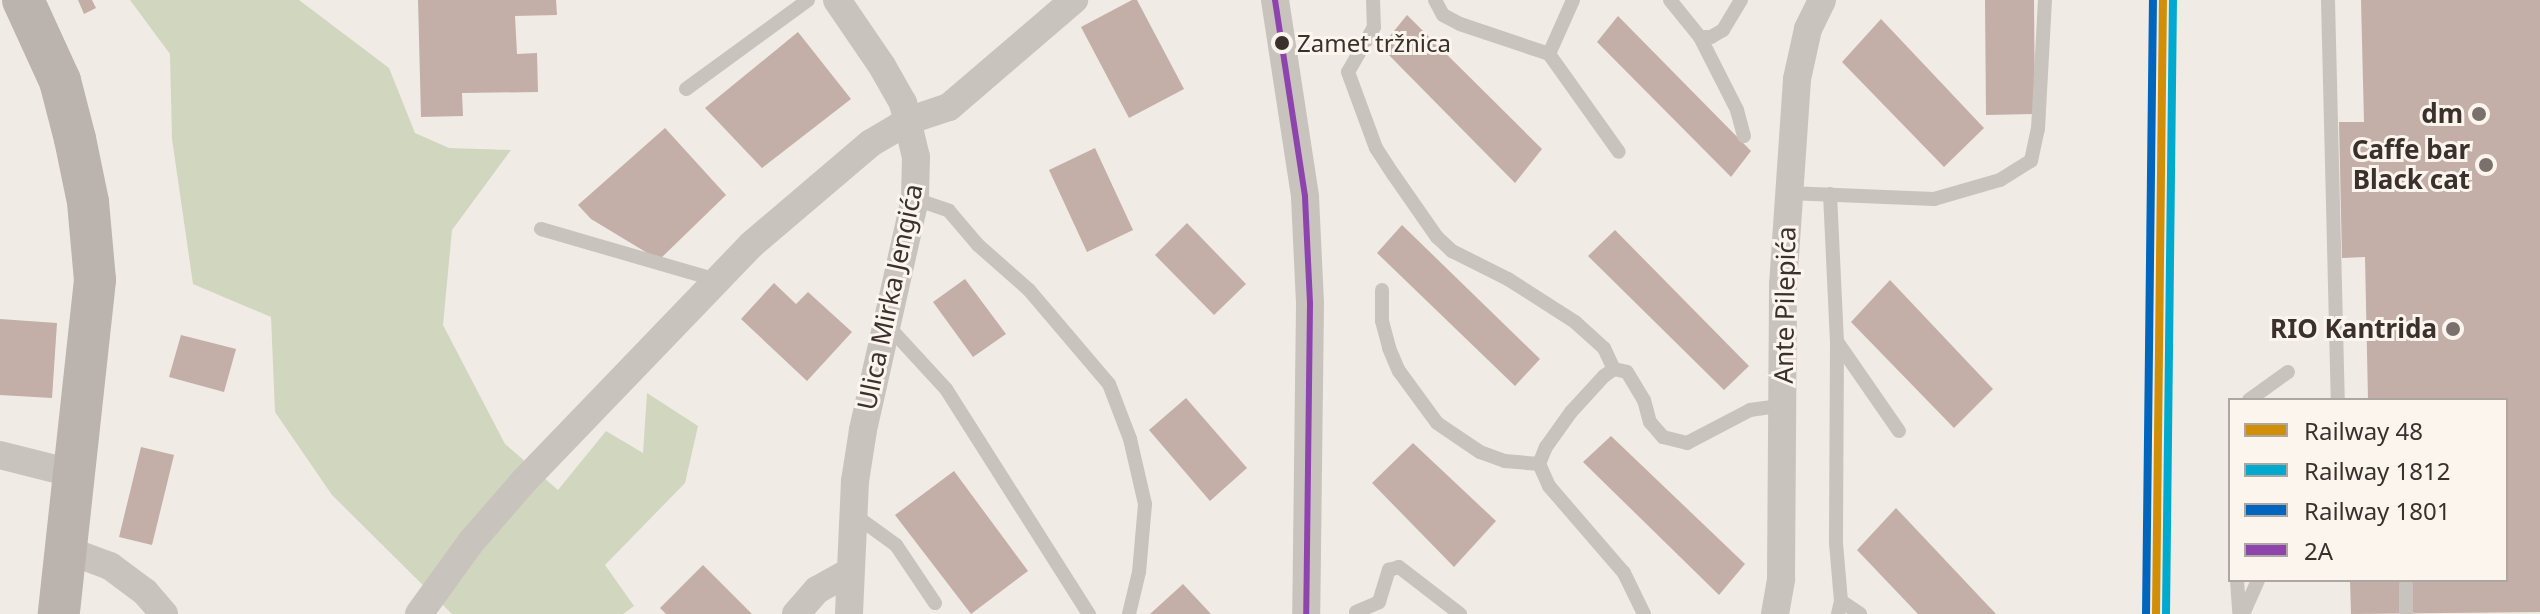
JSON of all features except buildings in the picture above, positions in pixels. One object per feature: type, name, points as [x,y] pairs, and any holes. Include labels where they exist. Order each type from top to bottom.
[{"type":"main road","points":[[23,0],[60,81],[88,202],[95,280],[59,614]]},
{"type":"street","name":"Ulica Mirka Jengića","points":[[837,0],[882,66],[910,120],[916,157],[915,199],[863,430],[853,514],[849,614]]},
{"type":"street","points":[[419,614],[454,564],[524,481],[751,245],[871,143],[910,120],[949,107],[1074,0]]},
{"type":"street","points":[[1275,0],[1305,197],[1310,304],[1306,614]]},
{"type":"street","points":[[1799,0],[1808,29]]},
{"type":"street","name":"Ante Pilepića","points":[[1775,614],[1781,579],[1783,285],[1788,193],[1797,79],[1808,29],[1822,0]]},
{"type":"street","points":[[0,455],[75,474]]},
{"type":"street","points":[[67,550],[110,566],[145,592],[164,614]]},
{"type":"street","points":[[796,614],[817,590],[850,572]]},
{"type":"lane","points":[[686,89],[808,0]]},
{"type":"lane","points":[[1373,0],[1374,27],[1348,72],[1376,148],[1437,237],[1452,251],[1508,279],[1575,322],[1604,348],[1614,369]]},
{"type":"lane","points":[[1435,0],[1443,15],[1460,24],[1549,54],[1619,152]]},
{"type":"lane","points":[[1549,54],[1573,0]]},
{"type":"lane","points":[[1670,0],[1700,37],[1737,110],[1744,136]]},
{"type":"lane","points":[[1700,37],[1711,37],[1723,30],[1741,0]]},
{"type":"lane","points":[[1788,193],[1934,199],[2000,180],[2031,161],[2038,129],[2045,0]]},
{"type":"lane","points":[[2328,0],[2338,398]]},
{"type":"lane","points":[[1830,194],[1837,343],[1836,543],[1840,607],[1860,614]]},
{"type":"lane","points":[[915,199],[949,211],[978,245],[1029,290],[1109,384],[1130,439],[1145,504],[1139,572],[1129,614]]},
{"type":"lane","points":[[541,229],[717,280]]},
{"type":"lane","points":[[1382,290],[1382,321],[1389,348],[1399,371],[1437,423],[1480,452],[1505,461],[1539,464]]},
{"type":"lane","points":[[888,326],[946,389],[1089,614]]},
{"type":"lane","points":[[1837,343],[1899,431]]},
{"type":"lane","points":[[1614,369],[1627,372],[1644,400],[1650,422],[1663,437],[1687,443],[1750,410],[1784,405]]},
{"type":"lane","points":[[1614,369],[1571,412],[1546,447],[1539,464],[1549,486],[1624,573],[1644,614]]},
{"type":"lane","points":[[2252,398],[2288,372]]},
{"type":"lane","points":[[853,514],[896,545],[935,603]]},
{"type":"lane","points":[[1356,612],[1379,602],[1389,570],[1399,567],[1460,614]]},
{"type":"lane","points":[[2237,582],[2241,614]]},
{"type":"lane","points":[[2241,614],[2257,582]]},
{"type":"lane","points":[[2406,585],[2406,614]]},
{"type":"green space","points":[[130,0],[299,0],[389,68],[415,133],[449,148],[511,150],[452,230],[443,325],[505,444],[558,490],[606,431],[643,453],[647,393],[698,426],[685,483],[605,565],[634,606],[623,614],[452,614],[332,495],[275,412],[271,317],[193,284],[172,139],[170,54]]},
{"type":"rail line","name":"1801","points":[[2146,614],[2153,0]]},
{"type":"rail line","name":"48","points":[[2156,614],[2163,0]]},
{"type":"rail line","name":"1812","points":[[2166,614],[2173,0]]},
{"type":"transit line","name":"2A","points":[[1275,0],[1305,197],[1310,304],[1306,614]]},
{"type":"place","name":"Zamet tržnica","points":[[1282,43]]},
{"type":"place","name":"dm","points":[[2479,114]]},
{"type":"place","name":"Caffe bar Black cat","points":[[2486,165]]},
{"type":"place","name":"RIO Kantrida","points":[[2453,329]]}]
